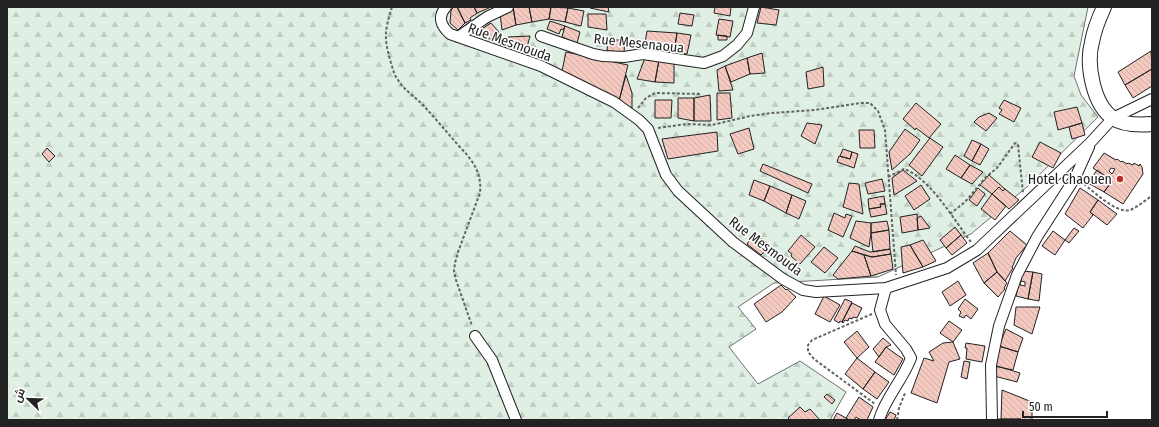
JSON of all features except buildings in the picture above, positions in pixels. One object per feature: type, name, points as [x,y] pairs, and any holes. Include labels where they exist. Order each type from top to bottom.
[{"type":"main road","points":[[1104,7],[1091,43],[1089,60],[1095,93],[1102,107],[1113,118],[1124,123],[1152,124]]},
{"type":"street","name":"Rue Mesmouda","points":[[446,7],[441,16],[443,28],[458,37],[541,66],[614,102],[633,115],[648,129],[666,175],[678,191],[733,242],[783,279],[803,290],[816,292],[886,288],[947,268],[977,250],[1090,143],[1113,118]]},
{"type":"street","points":[[458,37],[487,17],[508,7]]},
{"type":"street","name":"Rue Mesenaoua","points":[[541,36],[603,56],[624,57],[643,54],[704,63],[723,56],[737,46],[747,33],[754,7]]},
{"type":"street","points":[[1113,118],[1152,98]]},
{"type":"street","points":[[992,420],[991,365],[1002,319],[1017,275],[1037,237],[1075,178],[1090,143]]},
{"type":"street","points":[[879,420],[882,409],[906,372],[911,358],[906,348],[885,324],[880,310],[886,288]]},
{"type":"street","points":[[475,336],[492,360],[516,420]]},
{"type":"path","points":[[392,7],[385,34],[386,47],[395,75],[401,85],[420,102],[465,152],[474,163],[479,173],[481,184],[480,193],[458,252],[454,271],[475,336]]},
{"type":"path","points":[[633,115],[646,98],[655,93],[701,94]]},
{"type":"path","points":[[648,129],[687,124],[712,125],[758,115],[870,103],[878,111],[885,130],[897,285]]},
{"type":"path","points":[[950,214],[965,202],[986,177],[997,168],[1014,143],[1018,145],[1024,204]]},
{"type":"path","points":[[888,177],[901,169],[905,169],[924,180],[977,250]]},
{"type":"path","points":[[1075,178],[1117,209],[1126,211],[1131,210],[1152,196]]},
{"type":"path","points":[[880,310],[812,340],[808,345],[808,352],[814,359],[882,409]]},
{"type":"green space","points":[[7,7],[1088,7],[1074,76],[1081,95],[1098,117],[1028,186],[971,234],[878,277],[774,283],[738,307],[756,329],[729,347],[758,384],[800,361],[846,392],[830,420],[7,420]]},
{"type":"place","name":"Hotel Chaouen","points":[[1120,179]]}]
